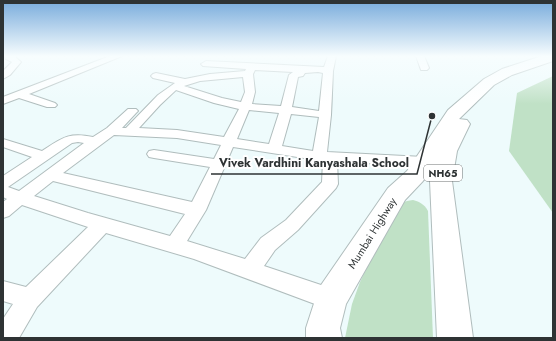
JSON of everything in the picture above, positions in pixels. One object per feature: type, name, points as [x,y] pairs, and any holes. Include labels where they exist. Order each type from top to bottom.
[{"type":"highway","name":"Mumbai Highway","points":[[324,338],[323,328],[332,299],[396,194],[415,176],[434,165],[447,151],[459,127],[470,110],[500,86],[524,72]]},
{"type":"highway","name":"Mumbai Highway","points":[[434,165],[441,181],[456,338]]},
{"type":"street","points":[[46,74],[54,75],[63,74],[66,72]]},
{"type":"street","points":[[4,100],[78,72]]},
{"type":"street","points":[[129,132],[166,94],[176,87],[186,82],[224,72]]},
{"type":"street","points":[[174,245],[197,210],[245,106],[250,92],[251,72]]},
{"type":"street","points":[[274,149],[286,110],[294,75],[300,74],[301,72]]},
{"type":"street","points":[[249,271],[268,244],[292,225],[330,184],[324,156],[328,72]]},
{"type":"street","points":[[156,76],[186,82]]},
{"type":"street","points":[[176,87],[196,92],[206,97],[245,106],[325,115]]},
{"type":"street","points":[[20,95],[51,105]]},
{"type":"street","points":[[3,211],[112,131],[132,111]]},
{"type":"street","points":[[112,131],[177,134],[324,156],[434,165]]},
{"type":"street","points":[[3,183],[71,138],[95,142]]},
{"type":"street","points":[[3,143],[44,156]]},
{"type":"street","points":[[154,154],[218,164]]},
{"type":"street","points":[[52,176],[197,210]]},
{"type":"street","points":[[3,191],[102,225],[174,245],[332,299]]},
{"type":"street","points":[[5,338],[29,299],[102,225]]},
{"type":"street","points":[[3,291],[29,299]]},
{"type":"green space","points":[[553,76],[553,213],[509,151],[517,93]]},
{"type":"green space","points":[[413,200],[422,204],[428,211],[433,338],[345,338],[352,304],[360,282],[395,210],[402,203]]},
{"type":"place","name":"Vivek Vardhini Kanyashala School","points":[[432,116]]}]
